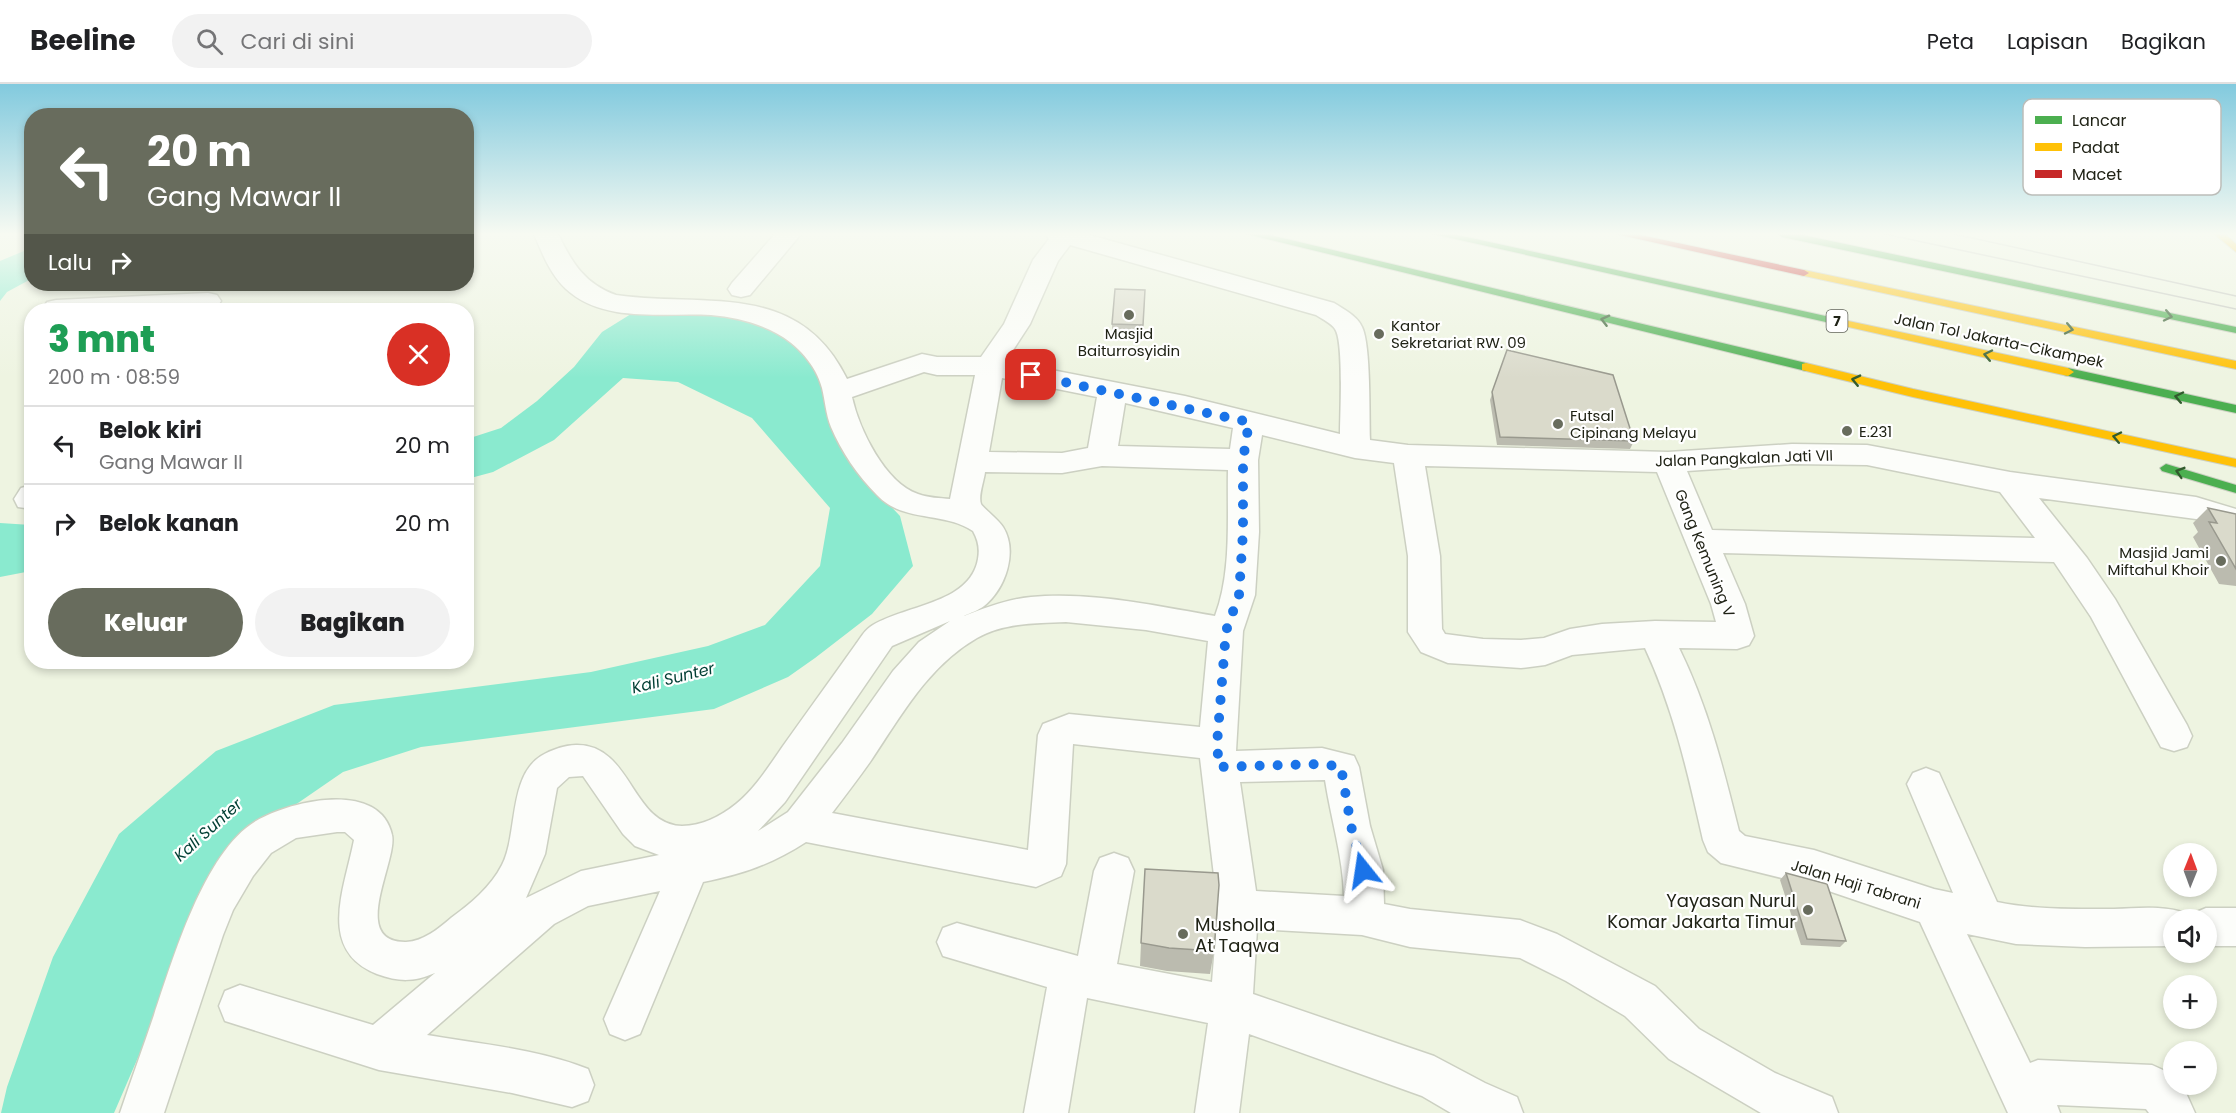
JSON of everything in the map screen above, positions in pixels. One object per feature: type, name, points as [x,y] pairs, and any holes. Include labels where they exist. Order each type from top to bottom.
[{"type":"main road","points":[[1452,282],[1913,393],[2236,463]]},
{"type":"main road","name":"Jalan Tol Jakarta–Cikampek","points":[[1657,282],[2236,409]]},
{"type":"main road","name":"Jalan Tol Jakarta–Cikampek","points":[[1848,282],[2236,364]]},
{"type":"main road","points":[[2009,282],[2236,330]]},
{"type":"main road","points":[[1913,393],[2089,445]]},
{"type":"main road","points":[[2156,465],[2236,489]]},
{"type":"street","points":[[142,1113],[195,958],[222,891],[251,848],[265,836],[285,825],[314,817],[351,816],[362,820],[374,837],[373,849],[362,880],[357,910],[360,927],[368,943],[378,954],[396,962],[425,958],[447,947],[499,904],[512,886],[525,856],[543,780],[548,771],[578,760],[596,764],[636,822],[649,834],[664,840],[684,843],[721,835],[751,815],[772,791],[880,637],[972,598],[979,591],[993,566],[995,551],[991,532],[982,520],[971,515],[916,507],[893,494],[848,431],[837,404],[833,380],[806,340],[780,324],[729,309],[629,306],[602,301],[573,282]]},
{"type":"street","points":[[741,289],[747,282]]},
{"type":"street","points":[[971,515],[965,502],[990,366],[1017,324],[1036,282]]},
{"type":"street","points":[[1229,282],[1325,309],[1342,320],[1350,329],[1353,351],[1354,448]]},
{"type":"street","points":[[133,303],[210,298]]},
{"type":"street","points":[[988,319],[1017,324]]},
{"type":"street","name":"Jalan Pangkalan Jati VII","points":[[836,393],[921,363],[937,366],[990,366],[1249,422],[1354,448],[1408,455],[1668,462],[1792,454],[1867,455],[1908,461],[2010,483],[2196,508],[2236,520]]},
{"type":"street","points":[[1102,456],[1112,392]]},
{"type":"street","points":[[1217,1113],[1231,1007],[1238,909],[1218,756],[1226,631],[1239,595],[1243,532],[1243,460],[1249,422]]},
{"type":"street","points":[[1408,455],[1424,556],[1425,632],[1433,643],[1448,649],[1521,654],[1545,651],[1587,639],[1655,634]]},
{"type":"street","points":[[974,461],[1013,464],[1062,463],[1102,456],[1243,460]]},
{"type":"street","name":"Gang Kemuning V","points":[[1655,634],[1737,636],[1728,604],[1668,462]]},
{"type":"street","points":[[2010,483],[2063,550],[2108,617],[2174,736]]},
{"type":"street","points":[[1701,541],[2063,550]]},
{"type":"street","points":[[379,1048],[540,911],[581,889],[738,857],[766,847],[801,824],[855,754],[905,681],[931,652],[966,628],[1013,613],[1066,609],[1146,617],[1226,631]]},
{"type":"street","name":"Jalan Haji Tabrani","points":[[1655,634],[1688,707],[1702,754],[1722,840],[1726,846],[1735,851],[1814,868],[1934,908],[2016,925],[2085,928],[2163,927]]},
{"type":"street","points":[[801,824],[1036,869],[1047,864],[1056,735],[1062,730],[1102,732],[1218,756],[1341,767],[1351,826],[1363,870],[1365,916]]},
{"type":"street","points":[[1926,784],[1983,917]]},
{"type":"street","points":[[625,1018],[690,867]]},
{"type":"street","points":[[1046,1113],[1082,977],[1114,871]]},
{"type":"street","points":[[1934,908],[2032,1107]]},
{"type":"street","points":[[1238,909],[1365,916],[1373,920],[1410,928],[1520,939],[1581,967],[1640,1001],[1684,1044],[1759,1089],[1796,1107],[1816,1113]]},
{"type":"street","points":[[2217,927],[2236,927]]},
{"type":"street","points":[[957,942],[1082,977],[1231,1007],[1434,1078],[1468,1099],[1501,1113]]},
{"type":"street","points":[[240,1006],[379,1048],[512,1071],[572,1085]]},
{"type":"street","points":[[2032,1107],[2025,1086],[2038,1082],[2152,1087],[2162,1093],[2173,1113]]},
{"type":"water","points":[[0,282],[24,282],[7,292],[0,301]]},
{"type":"water","name":"Kali Sunter","points":[[679,307],[769,325],[804,347],[863,477],[900,516],[913,566],[872,614],[815,658],[788,677],[714,709],[421,747],[343,772],[266,825],[159,1009],[114,1113],[1,1113],[7,1087],[53,957],[119,834],[216,751],[334,705],[591,672],[708,646],[765,625],[820,566],[830,508],[752,418],[678,382],[623,378],[554,440],[493,472],[474,477],[474,437],[501,428],[537,401],[574,367],[602,332],[639,309]]},
{"type":"water","points":[[0,523],[24,525],[24,572],[0,577]]},
{"type":"building","name":"Masjid Baiturrosyidin","points":[[1115,289],[1145,290],[1143,325],[1112,324]]},
{"type":"building","name":"Futsal Cipinang Melayu","points":[[1507,350],[1613,375],[1634,441],[1500,437],[1492,392]]},
{"type":"building","points":[[2208,508],[2236,514],[2236,569],[2209,522],[2217,523]]},
{"type":"building","name":"Musholla At Taqwa","points":[[1145,869],[1218,873],[1214,951],[1169,948],[1141,943]]},
{"type":"building","name":"Yayasan Nurul Komar Jakarta Timur","points":[[1786,873],[1827,884],[1846,941],[1807,939]]},
{"type":"tram line","points":[[2110,282],[2236,309]]},
{"type":"tram line","points":[[2172,282],[2236,296]]},
{"type":"traffic: fast","points":[[1452,282],[1806,367]]},
{"type":"traffic: fast","points":[[1657,282],[1839,322]]},
{"type":"traffic: fast","points":[[2009,282],[2236,330]]},
{"type":"traffic: fast","points":[[2068,372],[2236,409]]},
{"type":"traffic: fast","points":[[2166,468],[2236,489]]},
{"type":"traffic: slow","points":[[1846,282],[2236,365]]},
{"type":"traffic: slow","points":[[1839,322],[2068,372]]},
{"type":"traffic: slow","points":[[1806,367],[1913,393],[2236,463]]},
{"type":"place","name":"Masjid Baiturrosyidin","points":[[1129,315]]},
{"type":"place","name":"Kantor Sekretariat RW. 09","points":[[1379,334]]},
{"type":"place","name":"Futsal Cipinang Melayu","points":[[1558,424]]},
{"type":"place","name":"E.231","points":[[1847,431]]},
{"type":"place","name":"Masjid Jami Miftahul Khoir","points":[[2221,561]]},
{"type":"place","name":"Yayasan Nurul Komar Jakarta Timur","points":[[1808,910]]},
{"type":"place","name":"Musholla At Taqwa","points":[[1183,934]]},
{"type":"route","points":[[1031,375],[1185,406],[1249,422],[1243,460],[1243,532],[1239,595],[1226,631],[1217,744],[1219,767],[1322,764],[1341,767],[1351,826],[1363,870]]}]
